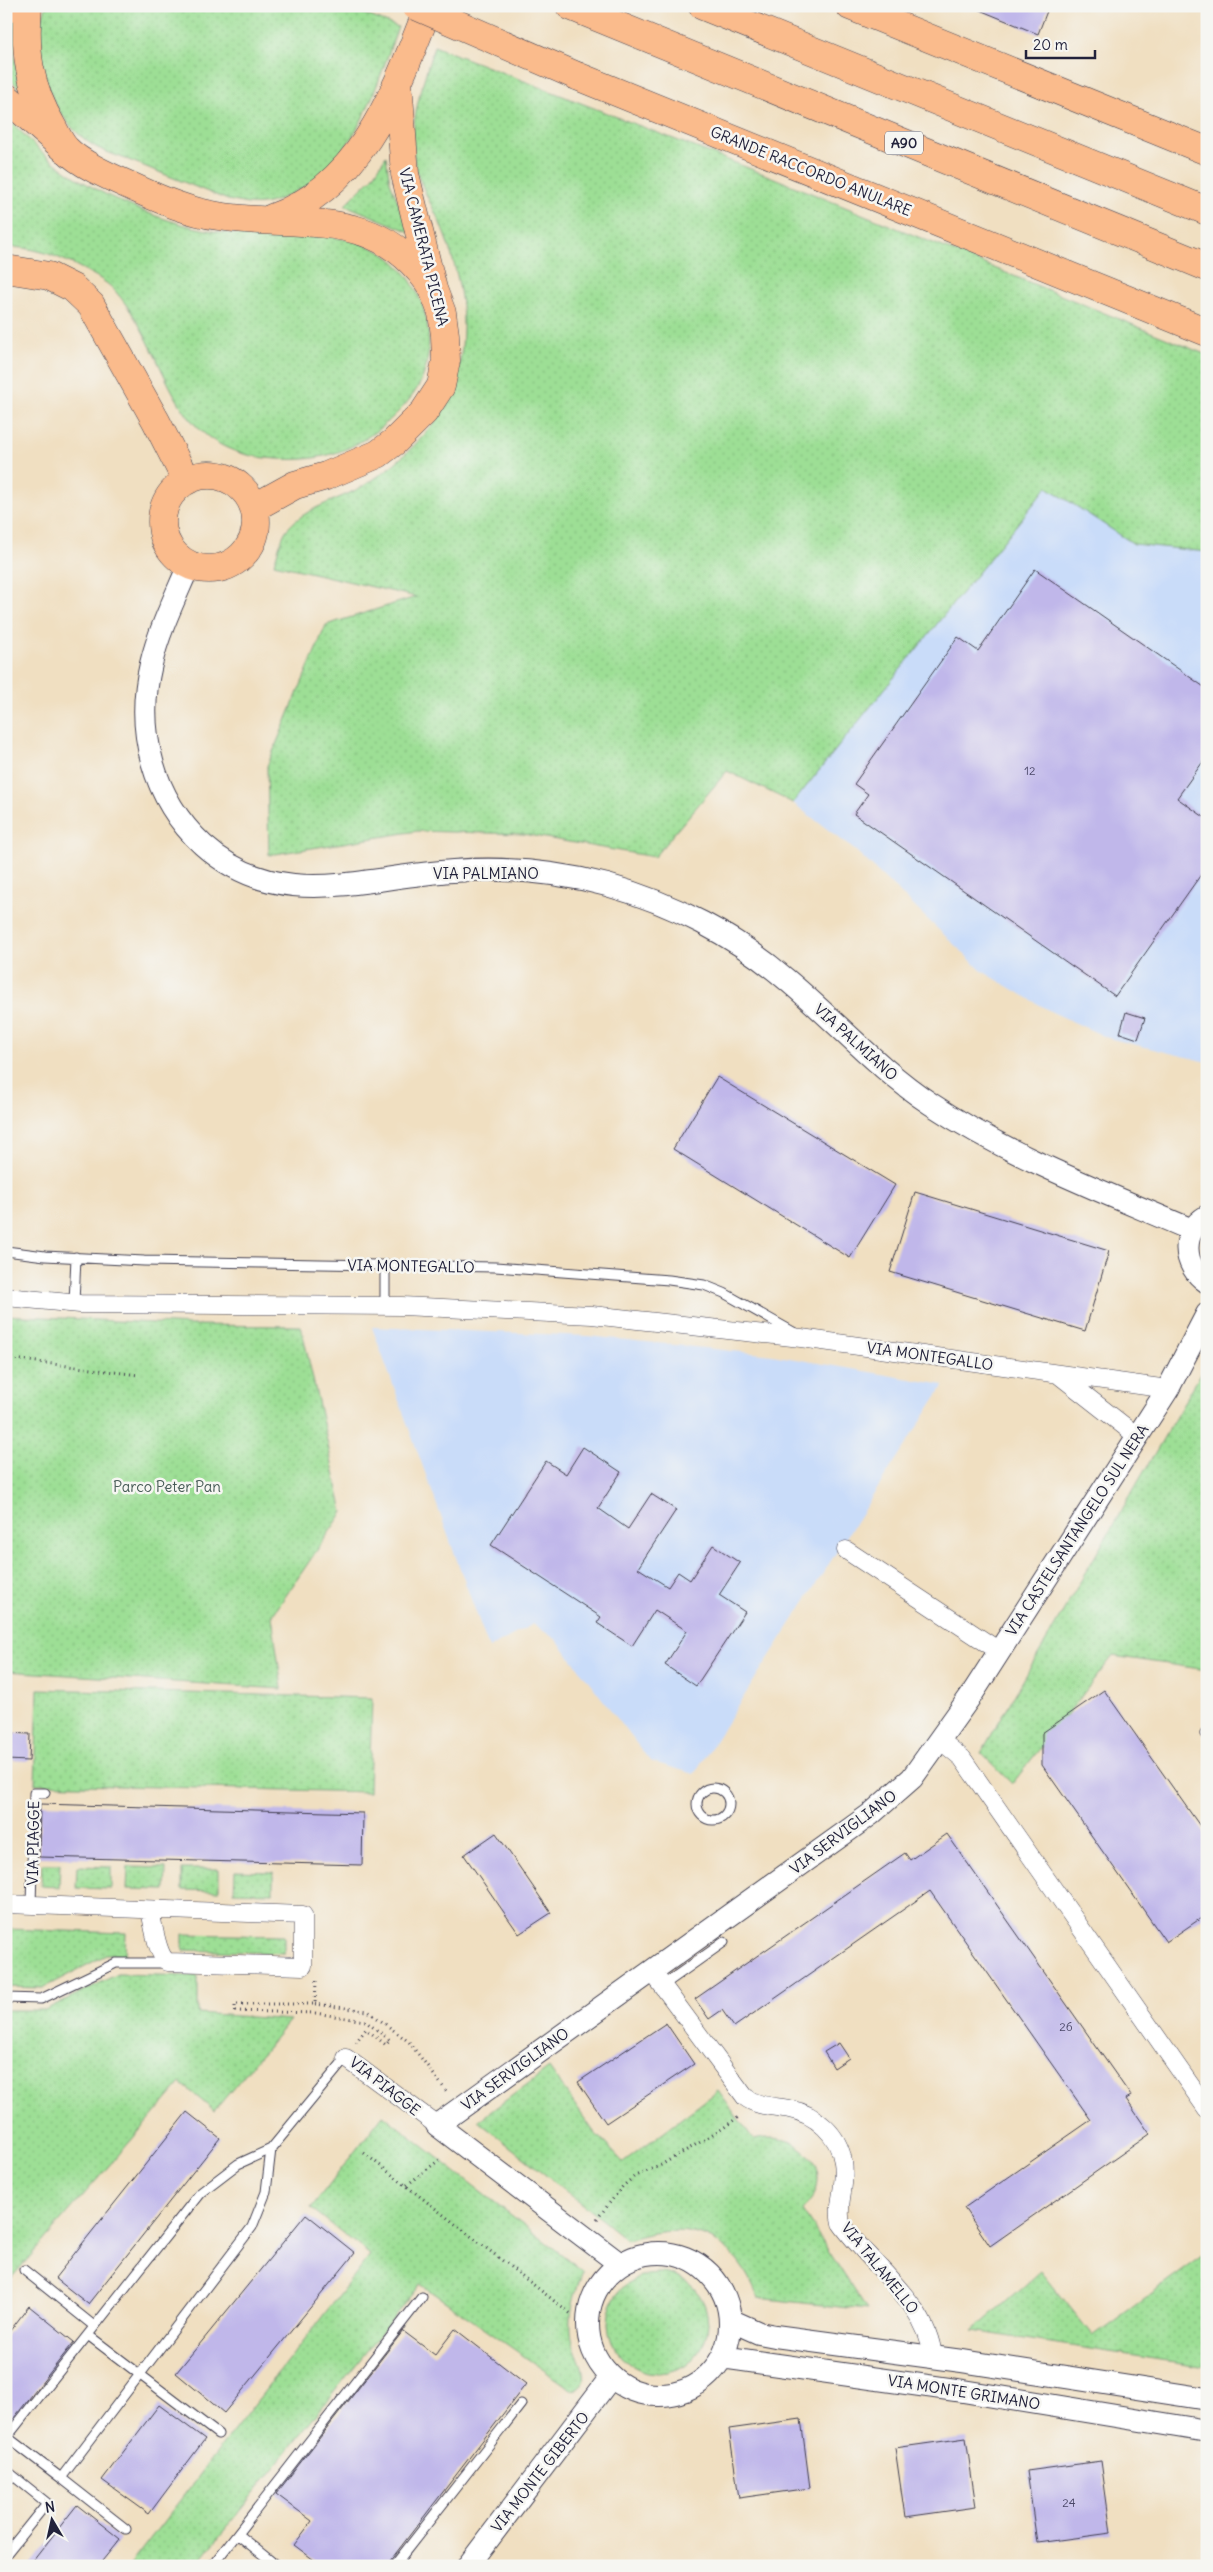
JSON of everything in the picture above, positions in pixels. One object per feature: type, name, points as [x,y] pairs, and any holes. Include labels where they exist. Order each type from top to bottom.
[{"type":"main road","points":[[28,6],[26,49],[31,81],[44,113],[65,149]]},
{"type":"main road","name":"GRANDE RACCORDO ANULARE","points":[[416,6],[577,76],[1207,332]]},
{"type":"main road","name":"VIA CAMERATA PICENA","points":[[255,507],[295,486],[326,476],[378,454],[394,442],[430,405],[441,386],[446,360],[442,313],[433,289],[405,174],[398,82],[429,6]]},
{"type":"main road","name":"A90","points":[[570,6],[1207,267]]},
{"type":"main road","points":[[703,6],[1207,211]]},
{"type":"main road","points":[[850,6],[1207,151]]},
{"type":"main road","points":[[266,220],[297,207],[326,188],[342,174],[367,141],[398,82]]},
{"type":"main road","points":[[6,98],[65,149],[115,178],[173,204],[215,216],[337,224],[364,232],[403,255],[420,271],[433,289]]},
{"type":"main road","points":[[6,269],[36,272],[56,279],[73,288],[91,305],[156,421],[186,480]]},
{"type":"main road","points":[[214,474],[228,478],[240,485],[255,507],[257,520],[255,535],[248,549],[237,560],[222,567],[207,569],[189,565],[176,557],[163,532],[162,517],[166,502],[174,490],[186,480],[199,475],[214,474]]},
{"type":"street","name":"VIA PALMIANO","points":[[189,565],[159,639],[150,667],[145,710],[146,734],[154,769],[170,804],[199,841],[223,860],[258,877],[294,887],[326,887],[448,871],[506,870],[578,878],[627,891],[658,903],[725,936],[762,961],[786,979],[888,1073],[946,1114],[1056,1170],[1199,1223]]},
{"type":"street","points":[[1199,1223],[1188,1242],[1187,1254],[1191,1266],[1207,1282]]},
{"type":"street","name":"VIA MONTEGALLO","points":[[6,1297],[74,1304],[386,1306],[472,1308],[592,1315],[802,1338],[1168,1389]]},
{"type":"street","name":"VIA CASTELSANTANGELO SUL NERA","points":[[940,1740],[1168,1389],[1207,1314]]},
{"type":"street","name":"VIA MONTEGALLO","points":[[1059,1375],[1137,1436]]},
{"type":"street","points":[[846,1550],[999,1651]]},
{"type":"street","points":[[940,1740],[962,1758],[1207,2109]]},
{"type":"street","name":"VIA SERVIGLIANO","points":[[437,2125],[657,1978],[871,1814],[912,1778],[940,1740]]},
{"type":"street","name":"VIA PIAGGE","points":[[6,1904],[303,1915],[303,1966]]},
{"type":"street","points":[[150,1910],[160,1952],[164,1960],[173,1963],[303,1966]]},
{"type":"street","name":"VIA TALAMELLO","points":[[657,1978],[744,2097],[763,2105],[796,2110],[818,2122],[830,2132],[838,2145],[843,2162],[844,2191],[839,2210],[841,2223],[918,2315],[929,2337],[933,2357]]},
{"type":"street","name":"VIA PIAGGE","points":[[346,2058],[620,2264]]},
{"type":"street","points":[[660,2253],[676,2255],[692,2261],[705,2270],[717,2284],[728,2306],[730,2320],[729,2336],[722,2357],[710,2373],[697,2384],[665,2395],[632,2390],[611,2377],[595,2356],[589,2340],[588,2317],[592,2298],[598,2287],[620,2264],[642,2255],[660,2253]]},
{"type":"street","name":"VIA MONTE GRIMANO","points":[[730,2320],[766,2334],[933,2357],[1207,2399]]},
{"type":"street","name":"VIA MONTE GRIMANO","points":[[722,2357],[980,2394],[1207,2431]]},
{"type":"street","name":"VIA MONTE GIBERTO","points":[[468,2566],[611,2377]]},
{"type":"lane","name":"VIA MONTEGALLO","points":[[6,1251],[153,1261],[554,1270],[694,1283],[740,1300],[802,1338]]},
{"type":"lane","points":[[74,1304],[76,1257]]},
{"type":"lane","points":[[385,1265],[386,1306]]},
{"type":"lane","name":"VIA PIAGGE","points":[[31,1905],[34,1793],[46,1793]]},
{"type":"lane","points":[[657,1978],[724,1942]]},
{"type":"lane","points":[[6,1998],[41,2000],[116,1963],[173,1963]]},
{"type":"lane","points":[[126,2529],[7,2437],[206,2187],[238,2164],[271,2149],[346,2058]]},
{"type":"lane","points":[[60,2478],[140,2375],[254,2222],[266,2192],[271,2149]]},
{"type":"lane","points":[[24,2270],[94,2326]]},
{"type":"lane","points":[[212,2566],[422,2296]]},
{"type":"lane","points":[[88,2335],[218,2434]]},
{"type":"lane","points":[[394,2566],[521,2404]]},
{"type":"lane","points":[[6,2470],[47,2503],[6,2554]]},
{"type":"lane","points":[[237,2534],[277,2566]]},
{"type":"path","points":[[6,1358],[138,1375]]},
{"type":"path","points":[[303,1966],[317,1967],[315,2004],[368,2012],[409,2042],[460,2108]]},
{"type":"path","name":"VIA PIAGGE","points":[[315,2004],[235,2004],[235,2011],[316,2013],[365,2021],[390,2040],[386,2045],[366,2029],[346,2058]]},
{"type":"path","points":[[597,2219],[624,2186],[635,2176],[670,2160],[716,2133],[740,2115]]},
{"type":"path","points":[[364,2153],[571,2314]]},
{"type":"path","points":[[407,2185],[440,2160]]},
{"type":"shaded area","points":[[1047,487],[1134,544],[1207,552],[1207,1062],[1108,1038],[1050,1011],[982,971],[856,851],[793,803]]},
{"type":"shaded area","points":[[372,1327],[588,1336],[772,1355],[944,1385],[694,1774],[650,1761],[557,1640],[533,1624],[489,1648]]},
{"type":"green space","points":[[46,6],[344,6],[398,27],[381,75],[360,122],[332,164],[313,181],[291,194],[270,203],[245,204],[228,200],[106,152],[80,135],[55,104],[47,85],[42,66],[40,46],[41,26]]},
{"type":"green space","points":[[19,14],[14,53],[21,90],[6,75],[6,23]]},
{"type":"green space","points":[[434,46],[774,178],[1207,355],[1207,552],[1134,544],[1047,487],[793,803],[727,771],[654,857],[523,834],[417,831],[269,855],[267,766],[326,625],[416,597],[274,564],[283,536],[292,524],[311,511],[363,486],[388,469],[427,432],[438,418],[452,392],[462,349],[462,307],[459,286],[448,244],[421,182],[413,153],[414,121]]},
{"type":"green space","points":[[6,117],[44,154],[68,172],[110,197],[157,216],[205,230],[227,233],[307,235],[347,240],[366,245],[384,254],[398,265],[410,279],[419,296],[425,314],[428,352],[425,370],[413,395],[399,411],[375,432],[349,448],[329,455],[309,459],[278,459],[241,453],[213,440],[193,422],[177,399],[135,318],[112,288],[91,273],[58,258],[33,250],[6,247]]},
{"type":"green space","points":[[386,156],[390,182],[410,232],[345,205],[373,177]]},
{"type":"green space","name":"Parco Peter Pan","points":[[6,1315],[190,1325],[301,1326],[343,1512],[272,1616],[282,1689],[6,1671]]},
{"type":"green space","points":[[1207,1363],[1207,1670],[1113,1656],[1012,1784],[981,1753]]},
{"type":"green space","points":[[38,1689],[372,1698],[369,1792],[35,1784]]},
{"type":"green space","points":[[42,1864],[60,1864],[59,1887],[41,1886]]},
{"type":"green space","points":[[77,1866],[111,1867],[111,1889],[76,1888]]},
{"type":"green space","points":[[128,1867],[166,1868],[165,1890],[127,1889]]},
{"type":"green space","points":[[182,1869],[219,1869],[219,1891],[182,1890]]},
{"type":"green space","points":[[235,1871],[273,1872],[273,1893],[234,1892]]},
{"type":"green space","points":[[6,1929],[126,1933],[125,1955],[106,1955],[43,1988],[6,1987]]},
{"type":"green space","points":[[183,1934],[284,1936],[284,1953],[183,1950]]},
{"type":"green space","points":[[118,1974],[198,1976],[198,2013],[290,2020],[214,2111],[181,2083],[6,2284],[6,2010],[45,2010]]},
{"type":"green space","points":[[549,2068],[594,2132],[623,2162],[718,2091],[754,2140],[771,2138],[787,2141],[800,2147],[817,2168],[818,2182],[813,2196],[802,2210],[867,2310],[758,2298],[748,2276],[736,2259],[722,2246],[707,2237],[690,2232],[671,2231],[627,2240],[478,2121]]},
{"type":"green space","points":[[383,2115],[583,2271],[574,2298],[571,2316],[571,2334],[582,2368],[582,2384],[574,2391],[420,2284],[196,2566],[129,2566],[370,2255],[311,2208]]},
{"type":"green space","points":[[1207,2253],[1207,2367],[973,2331],[1041,2271],[1093,2336]]},
{"type":"green space","points":[[658,2273],[677,2276],[694,2287],[705,2304],[708,2323],[705,2342],[694,2359],[677,2370],[658,2373],[639,2370],[622,2359],[611,2342],[608,2323],[611,2304],[622,2287],[639,2276]]},
{"type":"building","points":[[970,6],[1049,6],[1038,34]]},
{"type":"building","points":[[1035,569],[1207,689],[1207,756],[1177,798],[1207,819],[1207,866],[1115,996],[854,814],[868,794],[854,784],[958,637],[978,651]]},
{"type":"building","points":[[1126,1012],[1145,1018],[1138,1039],[1120,1033]]},
{"type":"building","points":[[717,1077],[895,1185],[850,1258],[673,1149]]},
{"type":"building","points":[[915,1192],[1109,1251],[1085,1331],[890,1272]]},
{"type":"building","points":[[583,1447],[621,1472],[598,1508],[628,1529],[651,1494],[676,1510],[638,1568],[668,1587],[678,1572],[690,1580],[713,1545],[740,1563],[719,1595],[745,1612],[696,1686],[665,1665],[687,1631],[655,1610],[632,1646],[597,1623],[601,1617],[491,1545],[546,1461],[566,1474]]},
{"type":"building","points":[[1104,1690],[1207,1836],[1207,1914],[1166,1942],[1042,1765],[1042,1733]]},
{"type":"building","points":[[6,1733],[30,1734],[29,1761],[6,1760]]},
{"type":"building","points":[[40,1804],[363,1813],[362,1865],[39,1857]]},
{"type":"building","points":[[496,1833],[551,1913],[519,1934],[464,1855]]},
{"type":"building","points":[[947,1834],[1131,2096],[1126,2099],[1150,2134],[990,2246],[964,2208],[1091,2120],[930,1891],[734,2027],[722,2010],[709,2019],[695,1999],[905,1853],[910,1860]]},
{"type":"building","points":[[666,2023],[694,2064],[606,2123],[578,2082]]},
{"type":"building","points":[[839,2043],[849,2058],[834,2068],[824,2052]]},
{"type":"building","points":[[187,2112],[220,2138],[88,2304],[55,2278]]},
{"type":"building","points":[[306,2214],[355,2253],[224,2413],[176,2373]]},
{"type":"building","points":[[29,2306],[74,2342],[6,2428],[6,2336]]},
{"type":"building","points":[[455,2329],[526,2384],[386,2566],[322,2566],[294,2545],[312,2521],[276,2494],[403,2331],[435,2355]]},
{"type":"building","points":[[159,2405],[205,2439],[149,2514],[102,2480]]},
{"type":"building","points":[[801,2419],[810,2488],[739,2498],[729,2429]]},
{"type":"building","points":[[966,2438],[976,2507],[905,2517],[895,2448]]},
{"type":"building","points":[[1101,2461],[1111,2533],[1037,2543],[1027,2471]]},
{"type":"building","points":[[77,2505],[120,2539],[98,2566],[29,2566]]}]
